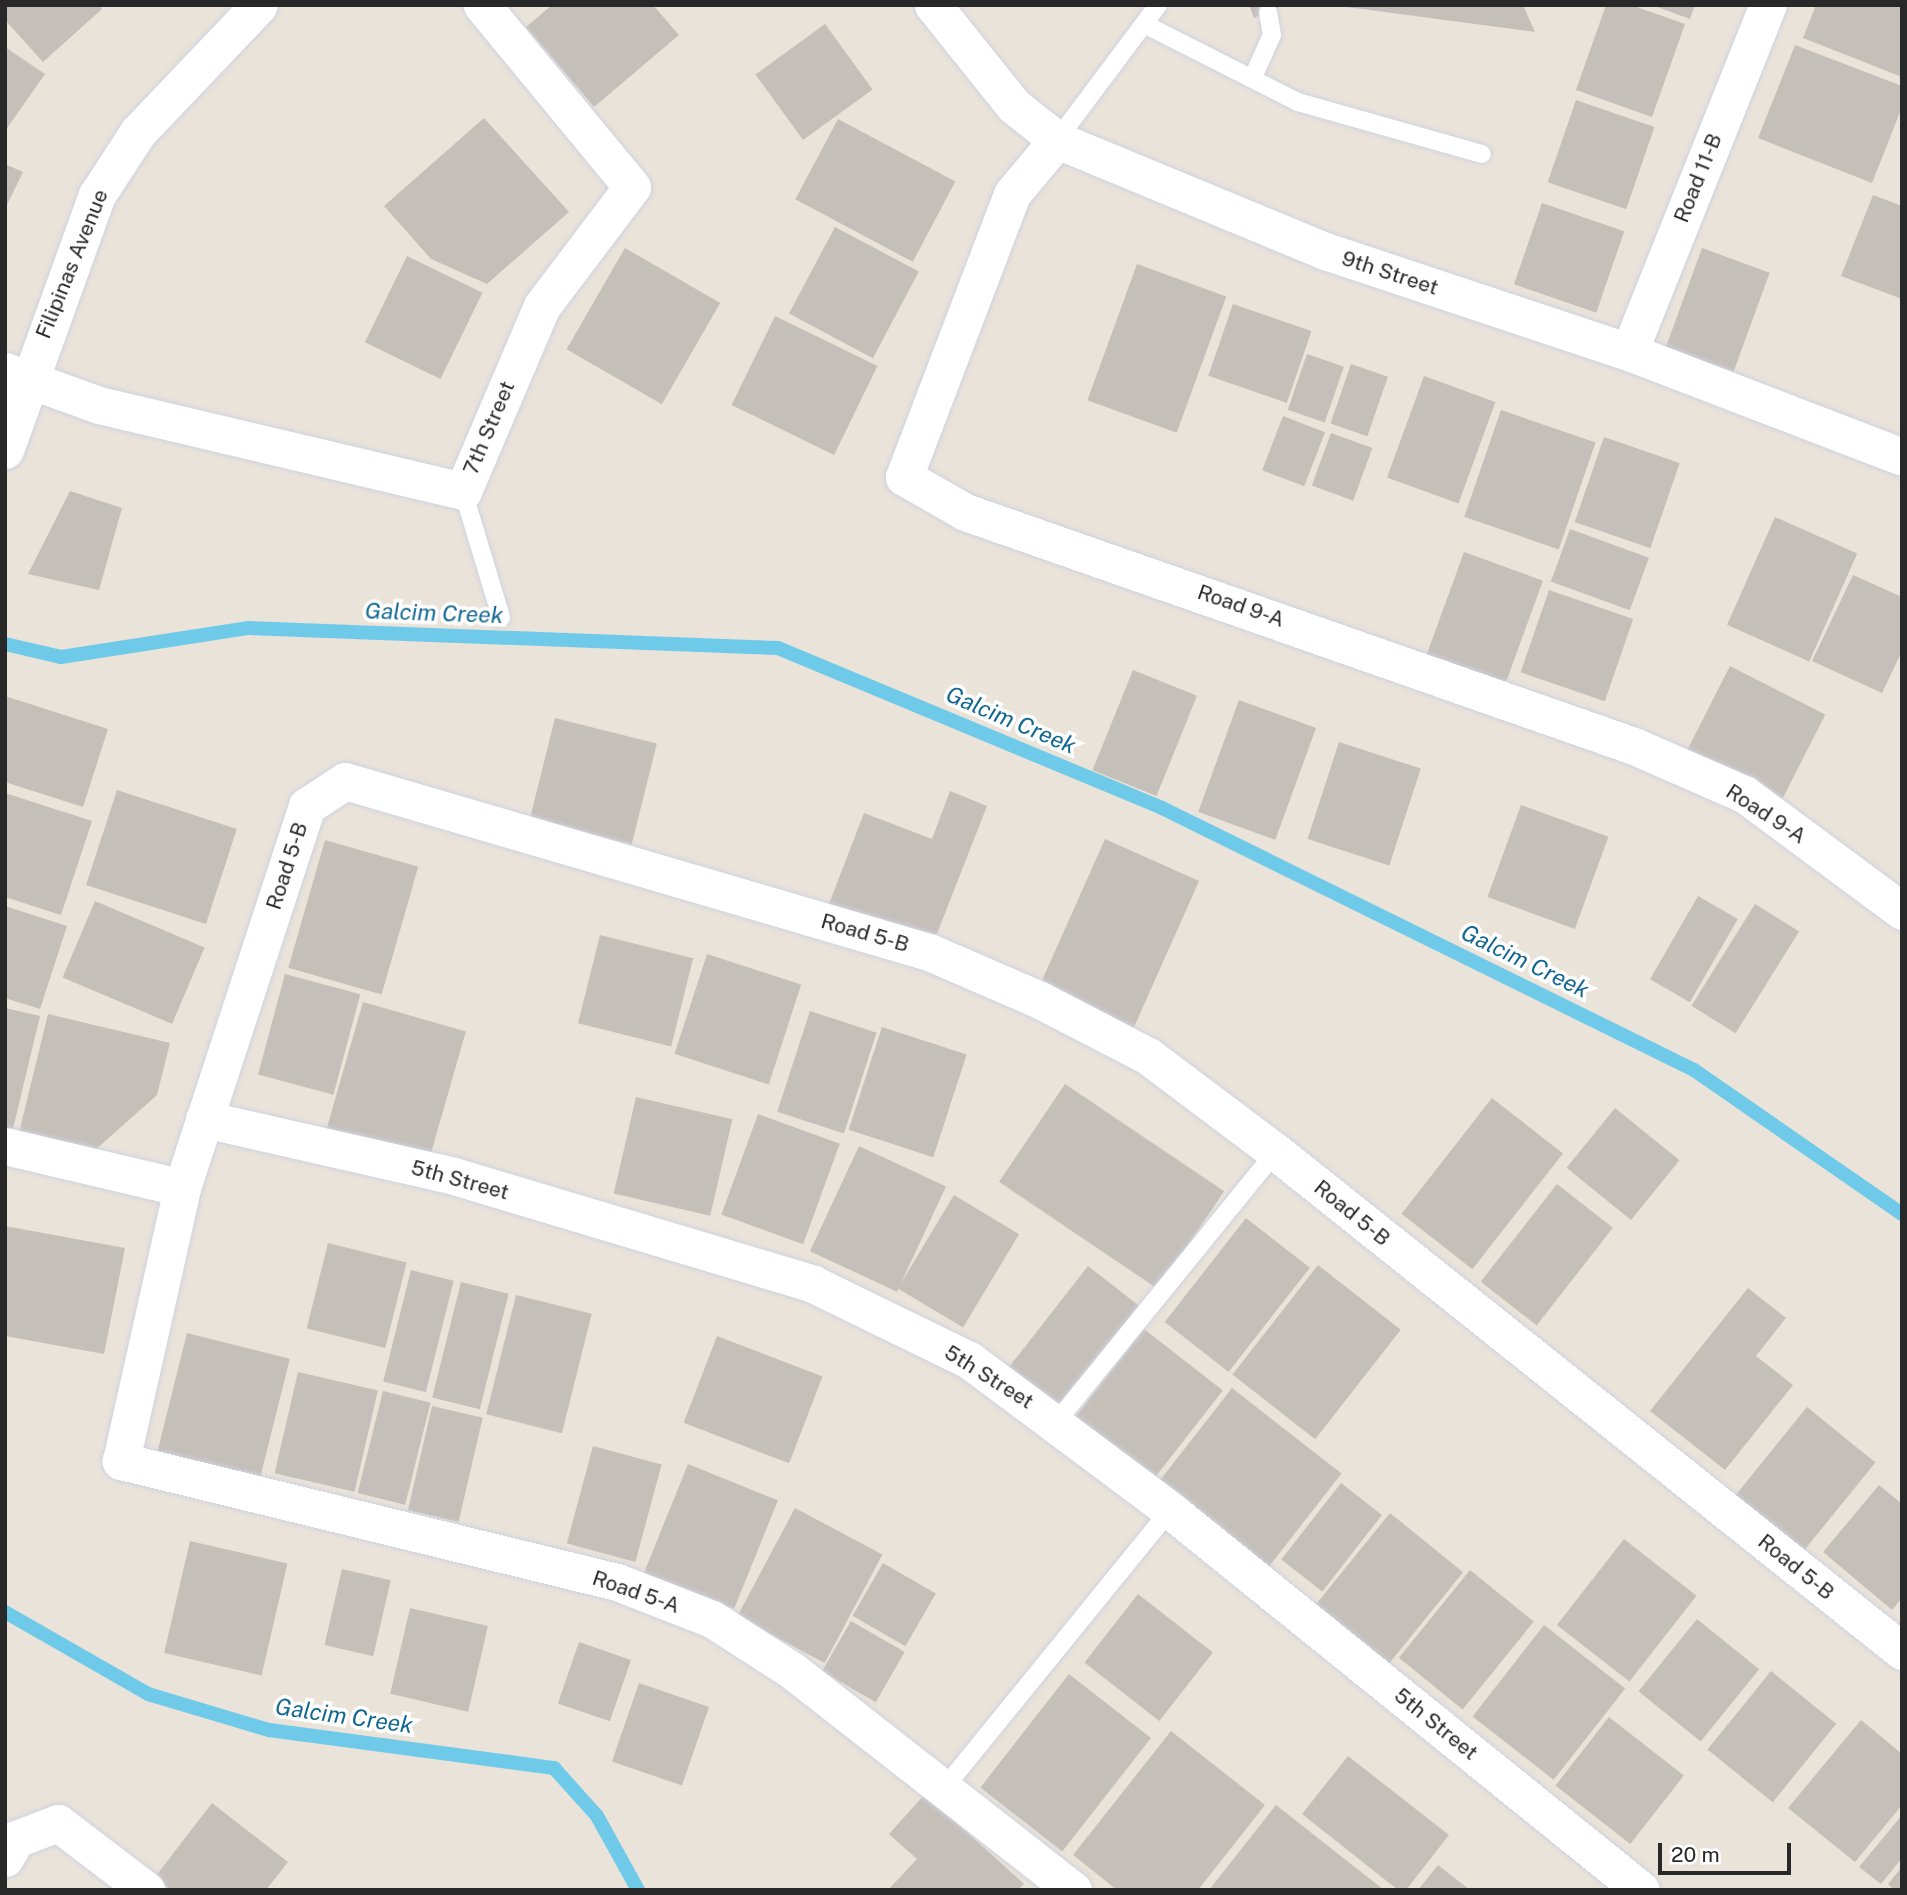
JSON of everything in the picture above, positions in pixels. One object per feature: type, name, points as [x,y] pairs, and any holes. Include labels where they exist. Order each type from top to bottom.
[{"type":"street","name":"Filipinas Avenue","points":[[5,450],[16,374],[97,195],[138,132],[259,5]]},
{"type":"street","name":"7th Street","points":[[16,374],[99,405],[463,491],[542,306],[632,187],[482,5]]},
{"type":"street","name":"9th Street","points":[[933,5],[1014,106],[1057,140],[1328,252],[1629,352],[1902,457]]},
{"type":"street","name":"Road 11-B","points":[[1629,352],[1768,5]]},
{"type":"street","name":"Road 9-A","points":[[1057,140],[1012,194],[904,477],[965,513],[1634,746],[1744,794],[1902,911]]},
{"type":"street","name":"Road 5-B","points":[[121,1461],[182,1188],[307,806],[345,781],[929,952],[1040,1000],[1147,1056],[1276,1152],[1902,1651]]},
{"type":"street","name":"5th Street","points":[[204,1119],[454,1176],[813,1283],[968,1360],[1057,1421],[1641,1890]]},
{"type":"street","points":[[5,1146],[182,1188]]},
{"type":"street","name":"Road 5-A","points":[[121,1461],[617,1582],[712,1619],[793,1671],[1073,1890]]},
{"type":"street","points":[[5,1858],[16,1839],[58,1823],[146,1890]]},
{"type":"lane","points":[[1057,140],[1158,5]]},
{"type":"lane","points":[[1253,77],[1272,35],[1268,12]]},
{"type":"lane","points":[[1144,24],[1298,102],[1482,154]]},
{"type":"lane","points":[[463,491],[501,617]]},
{"type":"lane","points":[[1057,1421],[1276,1152]]},
{"type":"lane","points":[[944,1787],[1170,1510]]},
{"type":"building","points":[[5,5],[99,5],[102,9],[43,62],[5,20]]},
{"type":"building","points":[[552,5],[653,5],[679,35],[594,107],[526,27]]},
{"type":"building","points":[[1249,5],[1284,5],[1254,18]]},
{"type":"building","points":[[1523,5],[1535,32],[1347,7]]},
{"type":"building","points":[[1606,5],[1631,5],[1685,24],[1652,117],[1576,90]]},
{"type":"building","points":[[1652,5],[1695,5],[1690,19]]},
{"type":"building","points":[[1816,5],[1902,5],[1902,77],[1803,38]]},
{"type":"building","points":[[825,24],[873,90],[803,140],[755,75]]},
{"type":"building","points":[[1795,45],[1902,86],[1902,107],[1872,183],[1758,138]]},
{"type":"building","points":[[5,47],[45,74],[5,131]]},
{"type":"building","points":[[1576,100],[1654,127],[1626,209],[1548,182]]},
{"type":"building","points":[[484,118],[569,212],[487,284],[431,259],[384,206]]},
{"type":"building","points":[[838,119],[955,181],[913,262],[795,199]]},
{"type":"building","points":[[5,164],[23,172],[5,209]]},
{"type":"building","points":[[1873,195],[1902,206],[1902,299],[1841,276]]},
{"type":"building","points":[[1542,203],[1624,231],[1596,313],[1514,284]]},
{"type":"building","points":[[835,227],[919,272],[873,358],[789,314]]},
{"type":"building","points":[[625,248],[720,303],[662,404],[566,349]]},
{"type":"building","points":[[1702,248],[1770,273],[1733,372],[1666,348]]},
{"type":"building","points":[[407,256],[482,293],[440,379],[365,342]]},
{"type":"building","points":[[1137,264],[1226,296],[1177,433],[1087,400]]},
{"type":"building","points":[[1233,304],[1311,331],[1287,403],[1208,376]]},
{"type":"building","points":[[775,316],[877,366],[834,455],[732,405]]},
{"type":"building","points":[[1307,354],[1344,367],[1325,422],[1288,410]]},
{"type":"building","points":[[1351,364],[1388,377],[1367,436],[1330,424]]},
{"type":"building","points":[[1424,376],[1495,402],[1458,503],[1387,477]]},
{"type":"building","points":[[1501,410],[1596,443],[1559,549],[1464,517]]},
{"type":"building","points":[[1283,416],[1325,432],[1304,486],[1262,470]]},
{"type":"building","points":[[1331,433],[1372,448],[1353,501],[1312,486]]},
{"type":"building","points":[[1604,437],[1680,463],[1650,548],[1575,522]]},
{"type":"building","points":[[70,491],[122,508],[99,590],[28,574]]},
{"type":"building","points":[[1775,517],[1857,554],[1809,661],[1727,625]]},
{"type":"building","points":[[1570,529],[1649,558],[1630,610],[1551,582]]},
{"type":"building","points":[[1464,552],[1543,581],[1506,683],[1427,654]]},
{"type":"building","points":[[1853,575],[1902,597],[1902,651],[1882,693],[1812,661]]},
{"type":"building","points":[[1549,590],[1633,619],[1605,701],[1521,672]]},
{"type":"building","points":[[1730,666],[1825,715],[1781,801],[1686,752]]},
{"type":"building","points":[[1133,670],[1197,696],[1157,796],[1093,770]]},
{"type":"building","points":[[5,696],[108,729],[83,807],[5,782]]},
{"type":"building","points":[[1239,700],[1316,728],[1275,840],[1198,812]]},
{"type":"building","points":[[555,718],[657,743],[632,844],[530,819]]},
{"type":"building","points":[[1339,742],[1421,769],[1389,866],[1307,839]]},
{"type":"building","points":[[117,790],[237,829],[206,924],[86,885]]},
{"type":"building","points":[[950,791],[987,806],[931,949],[827,909],[864,813],[932,839]]},
{"type":"building","points":[[5,793],[92,821],[61,915],[5,897]]},
{"type":"building","points":[[1521,805],[1608,837],[1575,929],[1487,897]]},
{"type":"building","points":[[1105,839],[1199,881],[1131,1033],[1037,992]]},
{"type":"building","points":[[325,840],[418,867],[382,995],[288,968]]},
{"type":"building","points":[[1698,896],[1738,919],[1690,1002],[1650,979]]},
{"type":"building","points":[[95,901],[205,947],[172,1024],[63,977]]},
{"type":"building","points":[[1755,904],[1799,932],[1736,1033],[1691,1006]]},
{"type":"building","points":[[5,906],[67,926],[40,1009],[5,998]]},
{"type":"building","points":[[600,935],[693,958],[671,1047],[578,1023]]},
{"type":"building","points":[[707,954],[801,985],[769,1084],[675,1054]]},
{"type":"building","points":[[285,974],[360,994],[333,1095],[258,1074]]},
{"type":"building","points":[[363,1002],[466,1031],[429,1160],[326,1131]]},
{"type":"building","points":[[5,1008],[40,1016],[12,1133],[5,1132]]},
{"type":"building","points":[[810,1011],[877,1033],[844,1133],[777,1112]]},
{"type":"building","points":[[48,1014],[170,1043],[157,1095],[95,1150],[19,1133]]},
{"type":"building","points":[[882,1027],[967,1055],[933,1157],[849,1130]]},
{"type":"building","points":[[1065,1084],[1224,1191],[1158,1289],[999,1182]]},
{"type":"building","points":[[636,1097],[732,1119],[710,1216],[614,1193]]},
{"type":"building","points":[[1492,1098],[1563,1153],[1472,1269],[1401,1214]]},
{"type":"building","points":[[1615,1108],[1680,1160],[1631,1220],[1567,1168]]},
{"type":"building","points":[[758,1114],[840,1144],[803,1244],[721,1215]]},
{"type":"building","points":[[859,1146],[946,1187],[897,1292],[810,1251]]},
{"type":"building","points":[[1557,1184],[1613,1228],[1537,1325],[1481,1282]]},
{"type":"building","points":[[954,1195],[1019,1234],[963,1328],[898,1288]]},
{"type":"building","points":[[1246,1218],[1310,1268],[1229,1372],[1165,1322]]},
{"type":"building","points":[[5,1226],[125,1248],[104,1354],[5,1336]]},
{"type":"building","points":[[328,1243],[407,1263],[385,1348],[307,1328]]},
{"type":"building","points":[[1318,1265],[1401,1330],[1315,1439],[1232,1375]]},
{"type":"building","points":[[1088,1266],[1143,1309],[1064,1410],[1009,1367]]},
{"type":"building","points":[[411,1270],[454,1281],[426,1392],[383,1382]]},
{"type":"building","points":[[461,1282],[509,1294],[480,1409],[432,1397]]},
{"type":"building","points":[[1748,1288],[1786,1318],[1756,1356],[1793,1385],[1725,1470],[1650,1411]]},
{"type":"building","points":[[516,1295],[592,1314],[562,1433],[486,1414]]},
{"type":"building","points":[[1144,1329],[1223,1391],[1152,1481],[1073,1420]]},
{"type":"building","points":[[187,1333],[290,1359],[259,1482],[156,1456]]},
{"type":"building","points":[[717,1336],[822,1376],[789,1463],[684,1423]]},
{"type":"building","points":[[298,1372],[378,1390],[355,1492],[275,1473]]},
{"type":"building","points":[[1232,1388],[1342,1474],[1265,1571],[1156,1486]]},
{"type":"building","points":[[383,1391],[431,1403],[405,1505],[358,1493]]},
{"type":"building","points":[[432,1406],[483,1418],[459,1522],[408,1510]]},
{"type":"building","points":[[1807,1407],[1875,1462],[1795,1561],[1727,1506]]},
{"type":"building","points":[[593,1446],[662,1464],[635,1562],[567,1544]]},
{"type":"building","points":[[688,1464],[778,1500],[734,1609],[644,1572]]},
{"type":"building","points":[[1341,1483],[1382,1515],[1322,1591],[1281,1559]]},
{"type":"building","points":[[1879,1485],[1902,1504],[1902,1598],[1892,1610],[1823,1552]]},
{"type":"building","points":[[795,1508],[882,1554],[825,1663],[737,1617]]},
{"type":"building","points":[[1390,1513],[1463,1572],[1386,1668],[1313,1609]]},
{"type":"building","points":[[1624,1539],[1696,1596],[1629,1682],[1557,1625]]},
{"type":"building","points":[[190,1541],[287,1563],[262,1676],[164,1653]]},
{"type":"building","points":[[883,1563],[936,1594],[905,1646],[852,1616]]},
{"type":"building","points":[[342,1569],[391,1580],[373,1656],[324,1645]]},
{"type":"building","points":[[1470,1570],[1534,1622],[1463,1709],[1399,1658]]},
{"type":"building","points":[[1138,1594],[1213,1652],[1159,1721],[1084,1663]]},
{"type":"building","points":[[410,1608],[488,1626],[468,1712],[390,1694]]},
{"type":"building","points":[[1697,1619],[1759,1669],[1701,1742],[1638,1691]]},
{"type":"building","points":[[851,1621],[905,1652],[876,1702],[822,1671]]},
{"type":"building","points":[[1544,1625],[1625,1688],[1554,1780],[1473,1716]]},
{"type":"building","points":[[579,1642],[631,1660],[610,1721],[558,1703]]},
{"type":"building","points":[[1771,1671],[1836,1724],[1773,1802],[1707,1749]]},
{"type":"building","points":[[1069,1674],[1151,1738],[1062,1852],[980,1787]]},
{"type":"building","points":[[639,1683],[709,1707],[682,1786],[612,1761]]},
{"type":"building","points":[[1609,1717],[1684,1775],[1630,1844],[1555,1786]]},
{"type":"building","points":[[1861,1720],[1902,1754],[1902,1805],[1855,1862],[1788,1808]]},
{"type":"building","points":[[1171,1731],[1265,1805],[1198,1890],[1117,1890],[1073,1855]]},
{"type":"building","points":[[1348,1756],[1449,1835],[1406,1890],[1398,1890],[1302,1814]]},
{"type":"building","points":[[925,1794],[1024,1884],[1018,1890],[888,1890],[917,1859],[889,1834]]},
{"type":"building","points":[[212,1803],[288,1862],[266,1890],[171,1890],[155,1877]]},
{"type":"building","points":[[1276,1805],[1384,1890],[1209,1890]]},
{"type":"building","points":[[1902,1815],[1902,1858],[1881,1884],[1859,1867]]},
{"type":"building","points":[[1438,1865],[1470,1890],[1418,1890]]},
{"type":"building","points":[[1902,1867],[1902,1890],[1894,1890],[1888,1884]]},
{"type":"waterway","name":"Galcim Creek","points":[[5,644],[61,657],[249,628],[778,648],[1162,808],[1694,1070],[1902,1214]]},
{"type":"waterway","name":"Galcim Creek","points":[[5,1612],[148,1694],[269,1730],[554,1768],[597,1816],[638,1890]]}]
